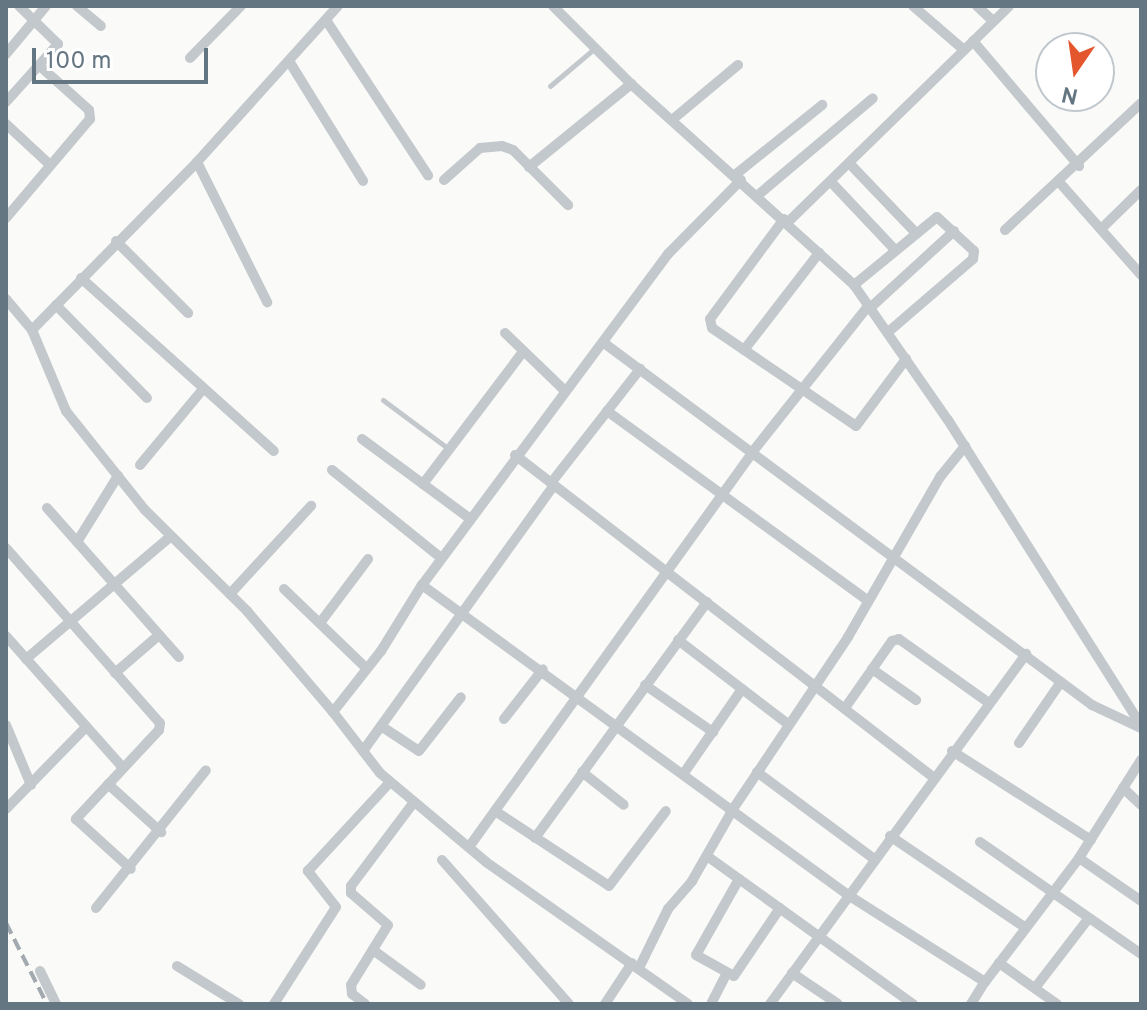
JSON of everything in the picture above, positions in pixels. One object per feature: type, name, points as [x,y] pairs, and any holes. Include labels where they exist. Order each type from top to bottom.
[{"type":"street","points":[[6,102],[58,44],[19,6]]},
{"type":"street","points":[[6,54],[10,41],[46,6]]},
{"type":"street","points":[[77,6],[101,26]]},
{"type":"street","points":[[190,58],[241,6]]},
{"type":"street","points":[[32,330],[116,241],[197,162],[338,6]]},
{"type":"street","points":[[553,6],[631,84],[758,195],[854,285],[965,446],[1141,727]]},
{"type":"street","points":[[913,6],[960,54]]},
{"type":"street","points":[[977,6],[993,21]]},
{"type":"street","points":[[906,359],[856,426],[712,328],[710,319],[786,221],[850,164],[1009,6]]},
{"type":"street","points":[[326,20],[428,175]]},
{"type":"street","points":[[973,41],[1079,166]]},
{"type":"street","points":[[289,61],[363,181]]},
{"type":"street","points":[[672,120],[738,65]]},
{"type":"street","points":[[6,218],[91,114],[40,66]]},
{"type":"street","points":[[529,167],[631,84]]},
{"type":"street","points":[[758,195],[873,98]]},
{"type":"street","points":[[1005,230],[1079,166],[1141,103]]},
{"type":"street","points":[[333,712],[367,669],[422,585],[515,455],[604,343],[668,254],[738,177],[822,105]]},
{"type":"street","points":[[6,124],[49,164]]},
{"type":"street","points":[[444,180],[487,145],[507,147],[568,205]]},
{"type":"street","points":[[197,162],[267,302]]},
{"type":"street","points":[[850,164],[916,233]]},
{"type":"street","points":[[831,182],[895,250]]},
{"type":"street","points":[[1060,183],[1141,275]]},
{"type":"street","points":[[1101,229],[1141,190]]},
{"type":"street","points":[[854,285],[937,217],[974,251],[973,259],[887,333]]},
{"type":"street","points":[[469,847],[754,450],[869,307],[954,231]]},
{"type":"street","points":[[116,241],[188,313]]},
{"type":"street","points":[[744,350],[819,253]]},
{"type":"street","points":[[81,278],[274,451]]},
{"type":"street","points":[[6,299],[32,330],[66,411],[118,476],[171,536],[230,594],[390,782],[469,847],[688,1004]]},
{"type":"street","points":[[56,305],[147,398]]},
{"type":"street","points":[[505,333],[564,390]]},
{"type":"street","points":[[604,343],[896,555],[1092,705],[1141,727]]},
{"type":"street","points":[[423,484],[523,352]]},
{"type":"street","points":[[363,751],[552,484],[640,369]]},
{"type":"street","points":[[140,465],[203,389]]},
{"type":"street","points":[[607,411],[866,599]]},
{"type":"street","points":[[362,439],[469,518]]},
{"type":"street","points":[[605,1004],[636,965],[668,909],[707,856],[733,809],[814,683],[848,637],[866,599],[896,555],[940,477],[965,446]]},
{"type":"street","points":[[515,455],[933,777]]},
{"type":"street","points":[[332,470],[441,558]]},
{"type":"street","points":[[77,542],[118,476]]},
{"type":"street","points":[[230,594],[311,506]]},
{"type":"street","points":[[47,508],[179,657]]},
{"type":"street","points":[[26,659],[171,536]]},
{"type":"street","points":[[6,548],[161,727],[77,822],[131,869]]},
{"type":"street","points":[[320,623],[368,559]]},
{"type":"street","points":[[422,585],[579,695],[848,895],[985,982]]},
{"type":"street","points":[[284,589],[367,669]]},
{"type":"street","points":[[535,838],[707,602]]},
{"type":"street","points":[[115,673],[159,635]]},
{"type":"street","points":[[6,636],[123,768]]},
{"type":"street","points":[[845,708],[892,641],[899,639],[989,703]]},
{"type":"street","points":[[678,640],[788,724]]},
{"type":"street","points":[[770,1004],[952,751],[1026,654]]},
{"type":"street","points":[[504,719],[543,669]]},
{"type":"street","points":[[872,669],[916,700]]},
{"type":"street","points":[[1019,743],[1061,682]]},
{"type":"street","points":[[645,685],[713,732]]},
{"type":"street","points":[[684,773],[742,689]]},
{"type":"street","points":[[381,726],[419,751],[461,697]]},
{"type":"street","points":[[6,725],[31,785]]},
{"type":"street","points":[[6,809],[86,727]]},
{"type":"street","points":[[952,751],[1091,840]]},
{"type":"street","points":[[976,1002],[985,982],[1079,858],[1141,760]]},
{"type":"street","points":[[96,908],[161,832],[206,770]]},
{"type":"street","points":[[582,772],[624,805]]},
{"type":"street","points":[[757,772],[874,859]]},
{"type":"street","points":[[274,1004],[336,907],[308,871],[390,782]]},
{"type":"street","points":[[108,784],[161,832]]},
{"type":"street","points":[[1123,788],[1141,805]]},
{"type":"street","points":[[365,1004],[350,990],[388,925],[351,893],[351,886],[414,802]]},
{"type":"street","points":[[495,811],[609,886],[666,811]]},
{"type":"street","points":[[890,836],[1026,928]]},
{"type":"street","points":[[980,842],[1141,954]]},
{"type":"street","points":[[707,856],[913,1004]]},
{"type":"street","points":[[1079,858],[1141,901]]},
{"type":"street","points":[[442,860],[566,1003]]},
{"type":"street","points":[[739,879],[695,950],[726,974],[734,976],[780,908]]},
{"type":"street","points":[[1035,988],[1089,918]]},
{"type":"street","points":[[373,950],[421,985]]},
{"type":"street","points":[[999,963],[1057,1004]]},
{"type":"street","points":[[177,966],[239,1004]]},
{"type":"street","points":[[40,971],[56,1004]]},
{"type":"street","points":[[792,973],[823,1000],[838,1004]]},
{"type":"street","points":[[711,1004],[726,974]]},
{"type":"lane","points":[[550,86],[595,48]]},
{"type":"lane","points":[[383,400],[449,449]]},
{"type":"railway","points":[[6,923],[47,1004]]}]
